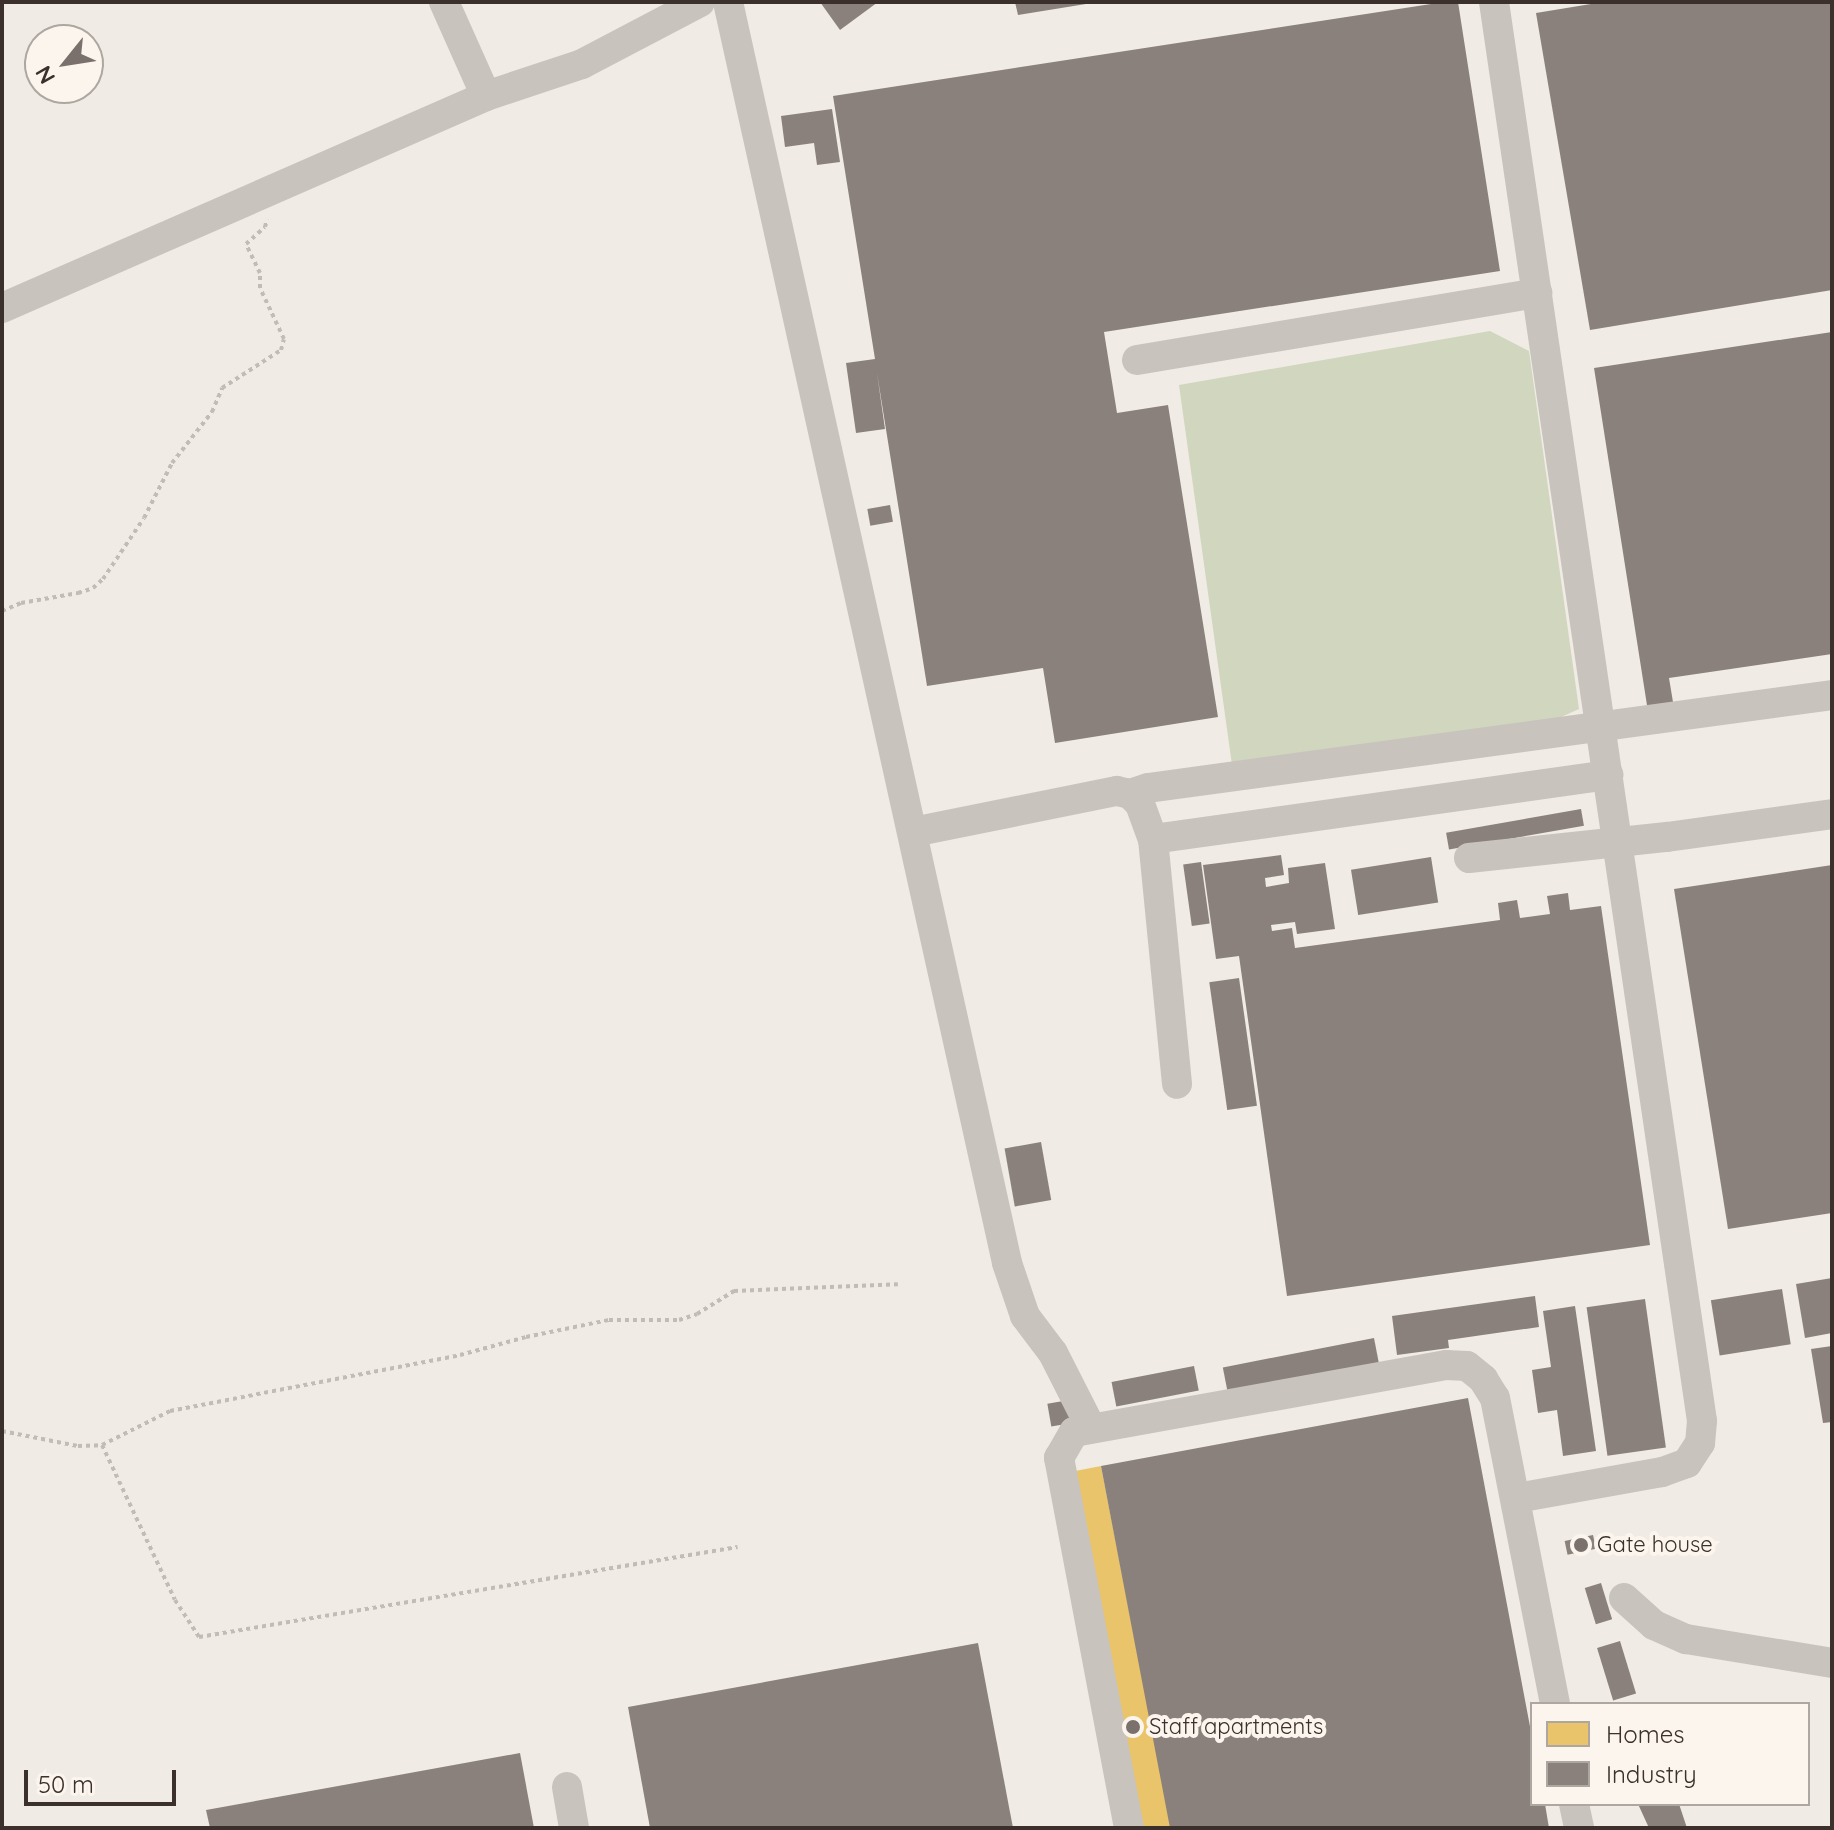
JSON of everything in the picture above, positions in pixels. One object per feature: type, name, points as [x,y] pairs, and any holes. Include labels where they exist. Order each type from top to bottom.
[{"type":"street","points":[[444,2],[486,96]]},
{"type":"street","points":[[2,308],[486,96],[582,64],[700,2]]},
{"type":"street","points":[[728,2],[1016,1295],[1025,1316],[1053,1353],[1091,1428]]},
{"type":"street","points":[[1494,2],[1702,1421],[1700,1443],[1687,1463],[1662,1472],[1517,1498]]},
{"type":"street","points":[[1137,360],[1537,293]]},
{"type":"street","points":[[913,832],[1117,791],[1130,794],[1148,788],[1832,695]]},
{"type":"street","points":[[1153,839],[1609,775]]},
{"type":"street","points":[[1130,794],[1148,818],[1153,839],[1177,1084]]},
{"type":"street","points":[[1469,858],[1667,837],[1832,814]]},
{"type":"street","points":[[1129,1828],[1059,1458],[1074,1432],[1446,1365],[1467,1366],[1483,1379],[1495,1398],[1555,1702]]},
{"type":"street","points":[[1624,1598],[1654,1625],[1686,1639],[1832,1663]]},
{"type":"street","points":[[567,1787],[574,1828]]},
{"type":"street","points":[[1574,1806],[1579,1828]]},
{"type":"path","points":[[2,611],[21,603],[78,593],[93,588],[103,579],[144,518],[172,463],[212,412],[222,388],[281,350],[284,339],[260,288],[260,273],[246,244],[266,224],[266,193]]},
{"type":"path","points":[[2,1431],[78,1446],[102,1445],[170,1411],[460,1355],[526,1337],[609,1320],[679,1320],[697,1314],[734,1291],[898,1284]]},
{"type":"path","points":[[102,1445],[175,1600],[199,1637],[738,1547]]},
{"type":"green space","points":[[1490,331],[1529,351],[1579,709],[1539,727],[1233,772],[1179,385]]},
{"type":"building: Homes","name":"Staff apartments","points":[[1101,1466],[1171,1828],[1137,1828],[1068,1472]]},
{"type":"building: Industry","points":[[820,2],[878,2],[840,30]]},
{"type":"building: Industry","points":[[1015,2],[1086,2],[1086,4],[1018,15]]},
{"type":"building: Industry","points":[[1458,2],[1500,271],[1104,332],[1117,413],[1168,405],[1218,717],[1055,743],[1043,668],[927,686],[877,373],[885,429],[856,433],[846,363],[875,359],[833,96]]},
{"type":"building: Industry","points":[[1603,2],[1832,2],[1832,290],[1590,330],[1536,13]]},
{"type":"building: Industry","points":[[832,109],[840,162],[817,165],[814,143],[785,147],[781,116]]},
{"type":"building: Industry","points":[[1832,332],[1832,654],[1669,678],[1675,714],[1649,718],[1594,368]]},
{"type":"building: Industry","points":[[890,505],[893,522],[870,526],[867,509]]},
{"type":"building: Industry","points":[[1581,809],[1584,826],[1449,850],[1446,833]]},
{"type":"building: Industry","points":[[1281,855],[1284,875],[1265,878],[1266,887],[1289,883],[1288,868],[1325,863],[1335,929],[1297,934],[1295,922],[1271,925],[1272,931],[1292,928],[1295,948],[1500,920],[1498,903],[1517,900],[1520,918],[1550,914],[1547,896],[1568,893],[1570,910],[1601,906],[1650,1245],[1287,1296],[1239,956],[1216,959],[1203,865]]},
{"type":"building: Industry","points":[[1431,857],[1438,902],[1358,915],[1351,870]]},
{"type":"building: Industry","points":[[1201,862],[1210,923],[1192,926],[1183,865]]},
{"type":"building: Industry","points":[[1832,865],[1832,1213],[1728,1229],[1674,889]]},
{"type":"building: Industry","points":[[1239,978],[1257,1106],[1227,1110],[1209,982]]},
{"type":"building: Industry","points":[[1041,1142],[1051,1200],[1015,1207],[1005,1148]]},
{"type":"building: Industry","points":[[1832,1278],[1832,1333],[1805,1338],[1796,1284]]},
{"type":"building: Industry","points":[[1782,1289],[1791,1344],[1720,1356],[1711,1300]]},
{"type":"building: Industry","points":[[1535,1296],[1539,1327],[1448,1340],[1449,1348],[1397,1355],[1392,1316]]},
{"type":"building: Industry","points":[[1645,1299],[1666,1448],[1607,1456],[1587,1307]]},
{"type":"building: Industry","points":[[1575,1306],[1596,1451],[1563,1456],[1557,1410],[1538,1413],[1532,1370],[1551,1367],[1543,1311]]},
{"type":"building: Industry","points":[[1374,1338],[1380,1369],[1229,1399],[1223,1367]]},
{"type":"building: Industry","points":[[1832,1346],[1832,1422],[1823,1423],[1811,1349]]},
{"type":"building: Industry","points":[[1194,1366],[1199,1391],[1116,1407],[1112,1382]]},
{"type":"building: Industry","points":[[1468,1398],[1530,1726],[1530,1806],[1545,1806],[1549,1828],[1170,1828],[1101,1466]]},
{"type":"building: Industry","points":[[1069,1400],[1073,1423],[1051,1426],[1047,1404]]},
{"type":"building: Industry","name":"Gate house","points":[[1593,1535],[1596,1549],[1568,1555],[1565,1541]]},
{"type":"building: Industry","points":[[1601,1583],[1612,1619],[1596,1624],[1585,1588]]},
{"type":"building: Industry","points":[[1620,1641],[1636,1694],[1613,1701],[1597,1648]]},
{"type":"building: Industry","points":[[978,1643],[1013,1828],[650,1828],[628,1707]]},
{"type":"building: Industry","points":[[520,1753],[534,1828],[210,1828],[206,1810]]},
{"type":"building: Industry","points":[[1639,1806],[1680,1806],[1687,1828],[1649,1828]]},
{"type":"place","name":"Gate house","points":[[1581,1545]]},
{"type":"place","name":"Staff apartments","points":[[1133,1727]]}]
